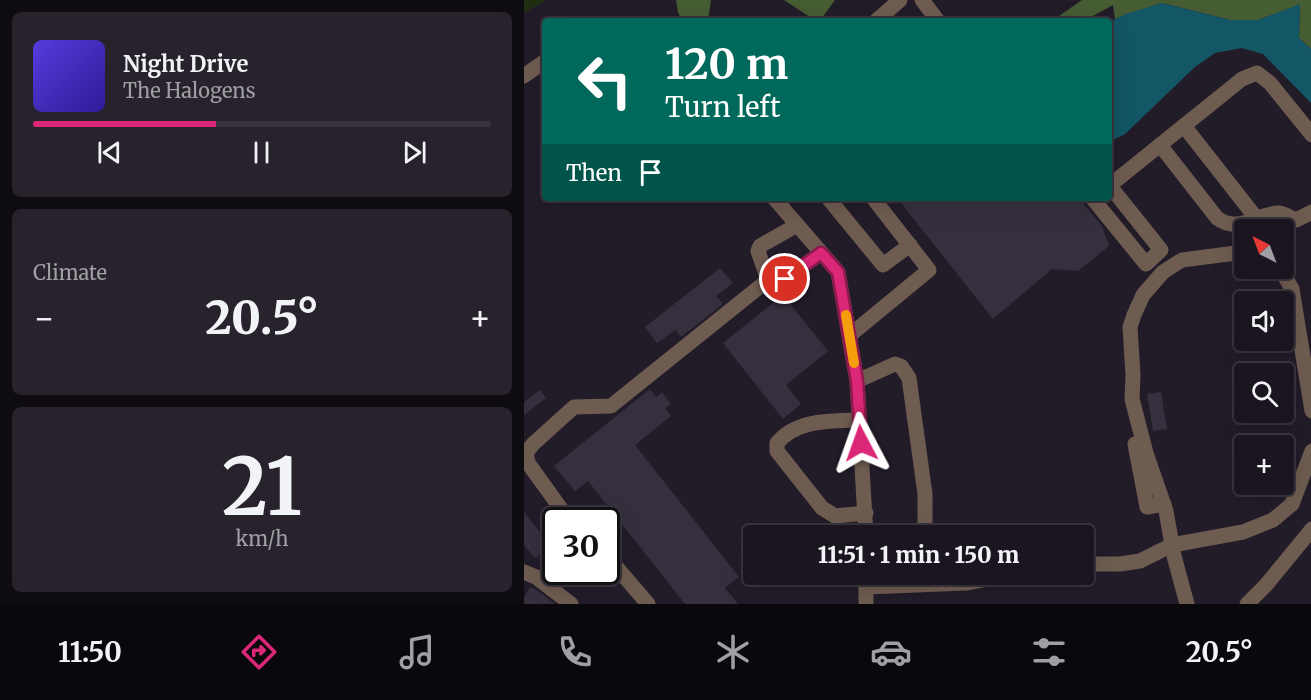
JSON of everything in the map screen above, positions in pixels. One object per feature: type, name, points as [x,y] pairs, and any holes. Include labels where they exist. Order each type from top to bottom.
[{"type":"street","points":[[879,18],[900,0]]},
{"type":"street","points":[[922,0],[936,18]]},
{"type":"street","points":[[524,76],[542,63]]},
{"type":"street","points":[[1112,183],[1242,79],[1257,74],[1270,83],[1312,135]]},
{"type":"street","points":[[1184,126],[1257,219],[1280,213],[1294,219]]},
{"type":"street","points":[[1160,145],[1217,218],[1225,224],[1234,225]]},
{"type":"street","points":[[1112,189],[1161,250],[1182,260]]},
{"type":"street","points":[[777,201],[838,272],[857,381],[866,525]]},
{"type":"street","points":[[830,201],[883,265],[910,245]]},
{"type":"street","points":[[850,335],[929,270],[875,201]]},
{"type":"street","points":[[1095,201],[1146,264],[1161,250]]},
{"type":"street","points":[[1294,219],[1312,212]]},
{"type":"street","points":[[768,280],[758,250],[760,246],[797,225]]},
{"type":"street","points":[[1161,250],[1163,272]]},
{"type":"street","points":[[560,507],[528,463],[525,452],[533,444],[574,407],[611,406],[768,280],[785,279],[821,253]]},
{"type":"street","points":[[1187,604],[1164,504],[1147,507],[1135,444],[1143,442],[1132,399],[1130,327],[1143,295],[1163,272],[1182,260],[1234,253]]},
{"type":"street","points":[[1287,279],[1292,288],[1312,411]]},
{"type":"street","points":[[857,381],[895,364],[901,366],[909,378],[925,494],[925,525]]},
{"type":"street","points":[[859,420],[815,421],[784,435],[777,443],[777,451],[822,508],[835,516],[866,513]]},
{"type":"street","points":[[1094,564],[1140,561],[1172,545],[1243,531],[1273,520],[1292,504],[1311,456]]},
{"type":"street","points":[[1247,604],[1266,585],[1312,529]]},
{"type":"street","points":[[620,571],[648,604]]},
{"type":"street","points":[[524,588],[530,575],[571,604]]},
{"type":"street","points":[[866,585],[866,604]]},
{"type":"green space","points":[[524,0],[546,0],[524,13]]},
{"type":"green space","points":[[676,0],[711,0],[708,18],[681,18]]},
{"type":"green space","points":[[784,0],[835,0],[822,18],[811,18]]},
{"type":"green space","points":[[1082,0],[1311,0],[1311,49],[1299,38],[1300,5],[1258,20],[1230,20],[1162,3],[1115,19],[1113,5],[1089,18],[1056,18]]},
{"type":"water","points":[[1162,3],[1230,20],[1258,20],[1300,4],[1299,38],[1311,49],[1311,103],[1263,54],[1242,48],[1215,53],[1195,67],[1125,134],[1112,140],[1112,21]]},
{"type":"building","points":[[899,201],[1081,201],[1102,226],[1109,246],[1078,271],[1052,269],[993,319]]},
{"type":"building","points":[[720,268],[733,283],[716,296],[723,304],[681,337],[675,330],[657,343],[645,327]]},
{"type":"building","points":[[783,295],[828,351],[786,385],[801,404],[783,419],[723,343]]},
{"type":"building","points":[[650,389],[656,397],[662,392],[671,404],[665,408],[671,416],[635,445],[739,577],[725,588],[738,604],[685,604],[620,522],[620,507],[609,507],[588,481],[575,491],[554,466]]},
{"type":"building","points":[[540,390],[546,398],[524,415],[524,402]]},
{"type":"building","points":[[1161,392],[1167,429],[1153,431],[1147,394]]},
{"type":"building","points":[[524,512],[542,535],[542,553],[535,558],[524,545]]},
{"type":"building","points":[[530,587],[555,604],[524,604],[524,598]]},
{"type":"slow traffic","points":[[846,315],[854,363]]},
{"type":"route","points":[[785,279],[821,253],[838,272],[857,381],[861,443]]}]
